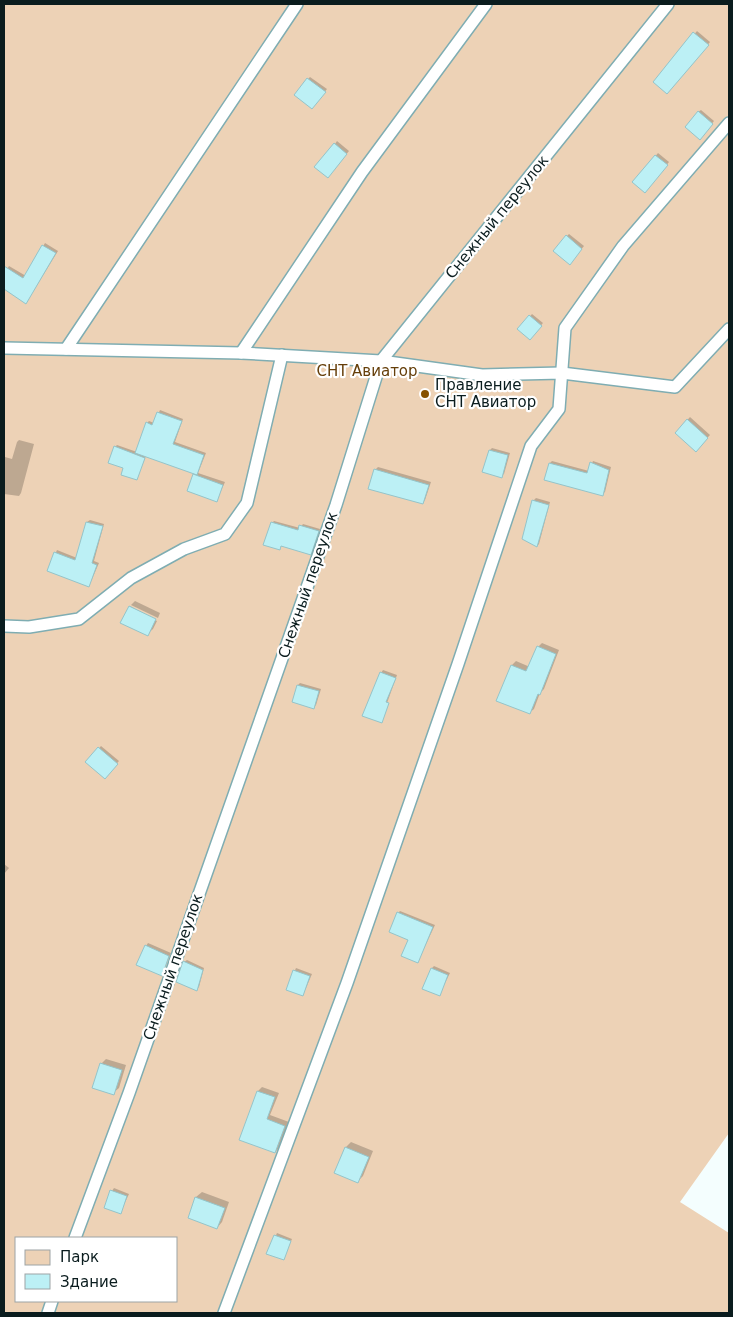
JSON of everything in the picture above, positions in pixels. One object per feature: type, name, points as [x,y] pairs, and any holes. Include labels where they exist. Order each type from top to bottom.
[{"type":"lane","points":[[66,350],[297,4]]},
{"type":"lane","points":[[241,354],[362,172],[486,4]]},
{"type":"lane","name":"Снежный переулок","points":[[75,1237],[129,1093],[329,523],[381,361],[668,4]]},
{"type":"lane","points":[[224,1313],[346,983],[458,664],[531,446],[559,409],[564,328],[623,246],[729,123]]},
{"type":"lane","points":[[4,348],[282,355],[381,361],[482,375],[562,373],[675,387],[729,329]]},
{"type":"lane","points":[[4,626],[29,627],[79,618],[131,578],[184,549],[225,534],[247,503],[282,355]]},
{"type":"green space","name":"СНТ Авиатор","points":[[4,4],[729,4],[729,1133],[680,1202],[729,1233],[729,1313],[4,1313]]},
{"type":"building","points":[[693,32],[709,45],[667,94],[653,82]]},
{"type":"building","points":[[307,78],[326,92],[312,109],[294,95]]},
{"type":"building","points":[[698,111],[713,124],[700,140],[685,127]]},
{"type":"building","points":[[334,143],[347,154],[328,178],[314,167]]},
{"type":"building","points":[[655,155],[668,165],[645,193],[632,182]]},
{"type":"building","points":[[566,235],[582,249],[570,265],[553,251]]},
{"type":"building","points":[[42,245],[56,253],[26,304],[4,289],[4,266],[23,278]]},
{"type":"building","points":[[529,315],[542,326],[530,340],[517,329]]},
{"type":"building","points":[[157,412],[182,421],[173,444],[204,455],[197,475],[135,453],[146,422],[152,425]]},
{"type":"building","points":[[687,419],[708,438],[696,452],[675,433]]},
{"type":"building","points":[[114,446],[145,458],[137,480],[121,475],[123,468],[108,463]]},
{"type":"building","points":[[489,450],[508,455],[502,478],[482,472]]},
{"type":"building","points":[[590,462],[609,470],[603,496],[544,480],[549,463],[587,473]]},
{"type":"building","points":[[374,469],[429,485],[423,504],[368,489]]},
{"type":"building","points":[[193,474],[223,485],[217,502],[187,491]]},
{"type":"building","points":[[532,500],[549,505],[537,547],[522,539]]},
{"type":"building","points":[[86,522],[103,526],[92,563],[97,565],[89,587],[47,571],[54,552],[75,560]]},
{"type":"building","points":[[271,522],[298,530],[299,525],[319,531],[311,555],[281,546],[280,550],[263,545]]},
{"type":"building","points":[[129,606],[156,619],[148,636],[120,623]]},
{"type":"building","points":[[537,646],[556,654],[540,695],[538,694],[530,714],[496,701],[511,665],[526,671]]},
{"type":"building","points":[[380,672],[396,678],[386,702],[389,703],[382,723],[362,716]]},
{"type":"building","points":[[297,685],[319,691],[314,709],[292,702]]},
{"type":"building","points":[[98,747],[118,764],[105,779],[85,762]]},
{"type":"building","points":[[397,912],[433,927],[418,963],[401,956],[408,940],[389,932]]},
{"type":"building","points":[[145,945],[169,956],[162,976],[136,965]]},
{"type":"building","points":[[183,961],[203,970],[197,991],[176,982]]},
{"type":"building","points":[[431,968],[448,975],[440,996],[422,989]]},
{"type":"building","points":[[293,970],[310,976],[303,996],[286,990]]},
{"type":"building","points":[[100,1063],[122,1070],[114,1095],[92,1088]]},
{"type":"building","points":[[257,1091],[275,1097],[267,1119],[285,1126],[275,1153],[239,1140]]},
{"type":"building","points":[[345,1147],[369,1157],[358,1183],[334,1173]]},
{"type":"building","points":[[110,1190],[127,1196],[121,1214],[104,1208]]},
{"type":"building","points":[[195,1197],[225,1208],[217,1229],[188,1218]]},
{"type":"building","points":[[274,1235],[291,1241],[284,1260],[266,1254]]},
{"type":"place","name":"Правление СНТ Авиатор","points":[[425,394]]}]
